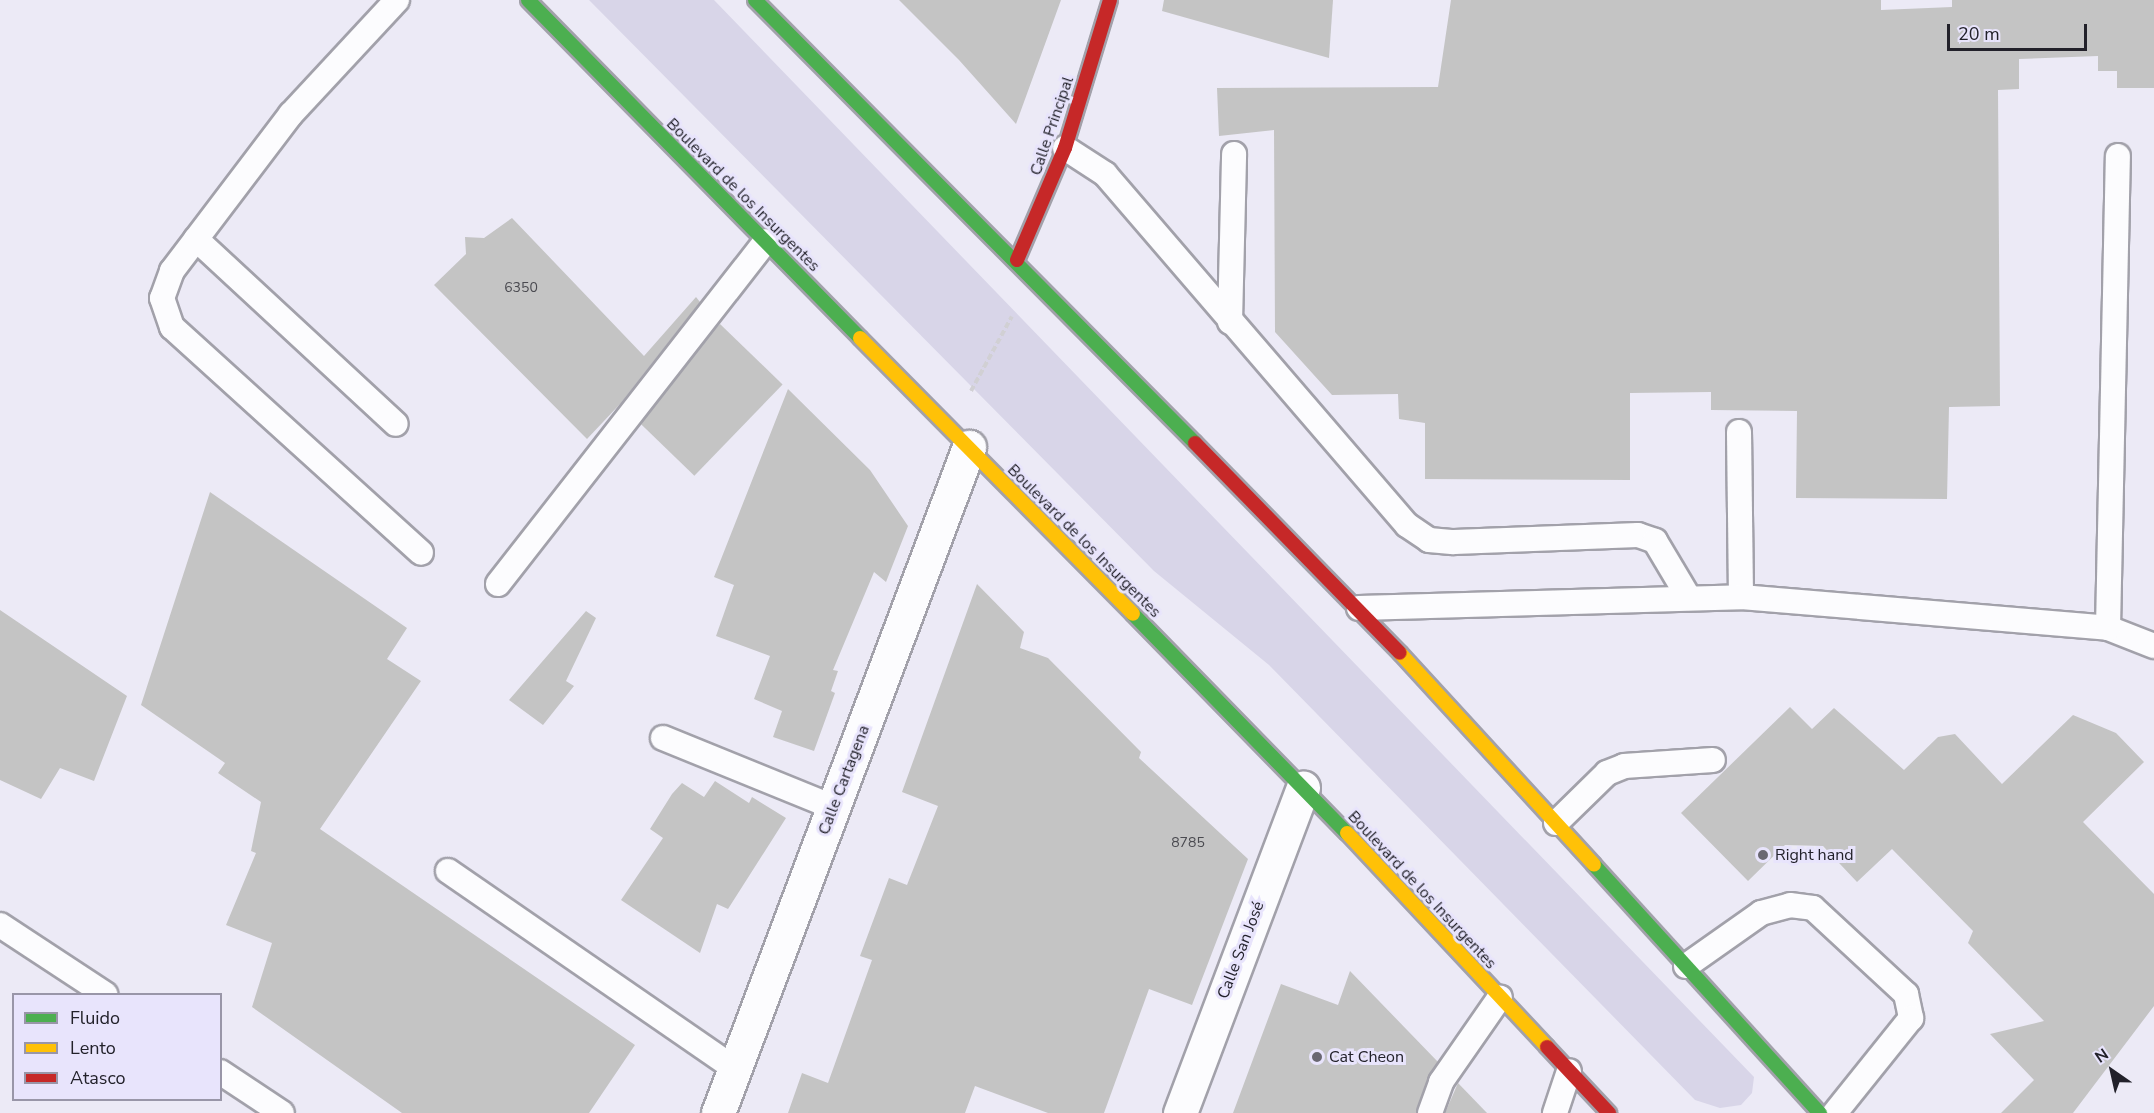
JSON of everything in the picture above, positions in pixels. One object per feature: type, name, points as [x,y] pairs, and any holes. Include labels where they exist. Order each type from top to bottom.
[{"type":"main road","name":"Boulevard de los Insurgentes","points":[[528,0],[1303,787],[1609,1113]]},
{"type":"main road","points":[[755,0],[1034,277],[1359,608],[1820,1113]]},
{"type":"main road","name":"Calle Principal","points":[[1017,260],[1065,148],[1110,0]]},
{"type":"street","name":"Calle Cartagena","points":[[718,1113],[833,807],[960,438]]},
{"type":"street","name":"Calle San José","points":[[1180,1113],[1303,787]]},
{"type":"lane","points":[[397,0],[291,114],[172,271],[162,298],[172,327],[421,553]]},
{"type":"lane","points":[[1065,148],[1105,174],[1407,525],[1429,540],[1638,535],[1655,541],[1689,598]]},
{"type":"lane","points":[[1230,322],[1234,154]]},
{"type":"lane","points":[[2108,628],[2118,156]]},
{"type":"lane","points":[[196,239],[396,424]]},
{"type":"lane","points":[[498,584],[766,241]]},
{"type":"lane","points":[[1739,432],[1741,597]]},
{"type":"lane","points":[[1359,608],[1741,597],[2108,628],[2154,646]]},
{"type":"lane","points":[[663,738],[833,807]]},
{"type":"lane","points":[[1556,823],[1607,773],[1623,766],[1713,760]]},
{"type":"lane","points":[[448,872],[735,1069]]},
{"type":"lane","points":[[1686,966],[1761,913],[1790,905],[1813,908],[1906,994],[1911,1018],[1836,1113]]},
{"type":"lane","points":[[0,925],[103,993]]},
{"type":"lane","points":[[1430,1113],[1442,1082],[1500,997]]},
{"type":"lane","points":[[1555,1113],[1569,1071]]},
{"type":"lane","points":[[222,1073],[282,1113]]},
{"type":"path","points":[[960,438],[1034,277]]},
{"type":"shaded area","points":[[589,0],[714,0],[1754,1077],[1752,1093],[1741,1105],[1720,1108],[1695,1100],[1269,665],[1154,571]]},
{"type":"building","points":[[899,0],[1061,0],[1016,124],[959,60]]},
{"type":"building","points":[[1164,0],[1333,0],[1329,58],[1162,11]]},
{"type":"building","points":[[1451,0],[1881,0],[1881,10],[1952,7],[1952,0],[2154,0],[2154,88],[2117,88],[2117,71],[2098,71],[2098,56],[2019,59],[2019,89],[1998,90],[2000,406],[1949,407],[1947,499],[1796,498],[1797,411],[1711,410],[1711,392],[1630,393],[1630,480],[1425,479],[1425,423],[1399,419],[1398,394],[1332,395],[1275,332],[1274,130],[1219,136],[1217,88],[1438,87]]},
{"type":"building","points":[[512,218],[644,356],[696,297],[700,302],[620,404],[587,439],[434,285],[466,254],[465,237],[484,238]]},
{"type":"building","points":[[720,324],[783,384],[694,476],[632,415]]},
{"type":"building","points":[[788,389],[870,470],[908,526],[886,582],[874,572],[833,670],[838,671],[831,691],[835,693],[814,751],[773,737],[782,711],[754,699],[770,656],[716,636],[734,585],[714,577]]},
{"type":"building","points":[[210,492],[407,628],[387,659],[421,681],[320,829],[635,1045],[589,1113],[402,1113],[252,1007],[272,943],[226,925],[256,853],[251,851],[261,802],[218,773],[225,763],[141,705]]},
{"type":"building","points":[[977,584],[1024,632],[1020,648],[1048,658],[1141,752],[1139,758],[1248,859],[1192,1005],[1149,989],[1104,1113],[1048,1113],[975,1086],[965,1113],[788,1113],[802,1073],[828,1083],[872,960],[860,956],[889,878],[907,885],[938,806],[902,792]]},
{"type":"building","points":[[0,610],[127,696],[94,781],[60,768],[41,799],[0,780]]},
{"type":"building","points":[[586,611],[596,618],[566,681],[574,686],[543,725],[509,700]]},
{"type":"building","points":[[1790,707],[1812,729],[1834,708],[1904,770],[1938,737],[1955,734],[2002,784],[2073,715],[2116,733],[2144,762],[2083,822],[2154,894],[2154,1006],[2073,1113],[2001,1113],[2034,1080],[1990,1034],[2044,1021],[1968,943],[1973,931],[1892,849],[1857,882],[1823,846],[1785,845],[1748,881],[1681,813]]},
{"type":"building","points":[[715,781],[749,803],[752,797],[786,818],[728,909],[717,904],[700,953],[621,900],[663,838],[650,829],[672,794],[682,783],[704,797]]},
{"type":"building","points":[[1350,971],[1438,1062],[1416,1113],[1233,1113],[1281,984],[1338,1005]]},
{"type":"building","points":[[1458,1083],[1487,1113],[1445,1113]]},
{"type":"traffic: fast","points":[[528,0],[860,338]]},
{"type":"traffic: fast","points":[[755,0],[1195,443]]},
{"type":"traffic: fast","points":[[1133,614],[1347,833]]},
{"type":"traffic: fast","points":[[1594,865],[1820,1113]]},
{"type":"traffic: slow","points":[[860,338],[1133,614]]},
{"type":"traffic: slow","points":[[1400,653],[1594,865]]},
{"type":"traffic: slow","points":[[1347,833],[1547,1047]]},
{"type":"traffic: jam","points":[[1017,260],[1065,148],[1110,0]]},
{"type":"traffic: jam","points":[[1195,443],[1400,653]]},
{"type":"traffic: jam","points":[[1547,1047],[1609,1113]]},
{"type":"place","name":"Right hand","points":[[1763,855]]},
{"type":"place","name":"Cat Cheon","points":[[1317,1057]]}]
